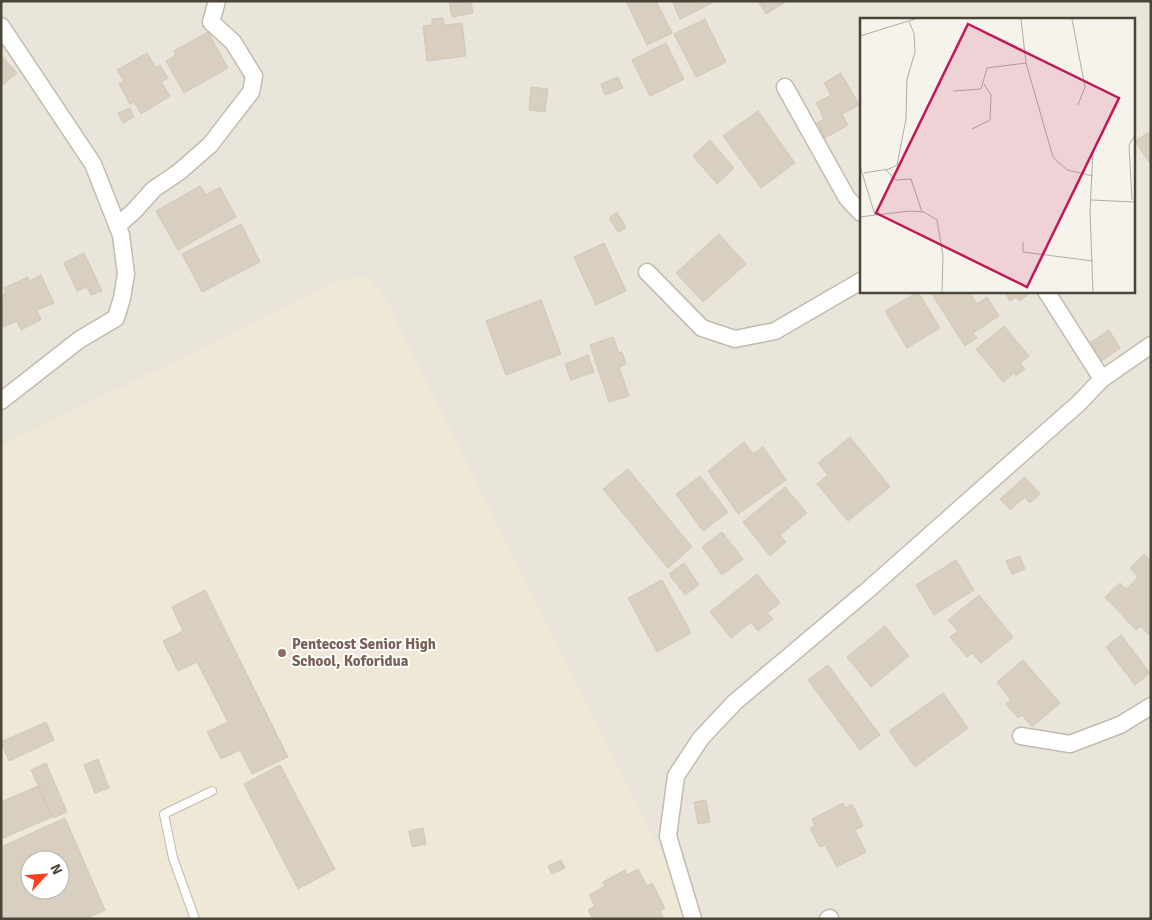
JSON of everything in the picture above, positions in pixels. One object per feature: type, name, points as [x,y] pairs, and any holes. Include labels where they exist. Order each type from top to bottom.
[{"type":"street","points":[[117,226],[154,189],[179,172],[210,145],[252,92],[254,76],[233,42],[211,22],[217,1]]},
{"type":"street","points":[[1,26],[93,164],[121,235],[126,274],[116,318],[80,340],[1,401]]},
{"type":"street","points":[[785,87],[846,198],[860,212]]},
{"type":"street","points":[[647,272],[702,328],[735,339],[776,330],[860,282]]},
{"type":"street","points":[[1047,292],[1102,379]]},
{"type":"street","points":[[693,919],[668,836],[676,776],[700,738],[735,702],[869,589],[1079,403],[1102,379],[1151,345]]},
{"type":"street","points":[[1021,736],[1070,744],[1120,725],[1151,706]]},
{"type":"lane","points":[[195,919],[173,858],[164,814],[212,791]]},
{"type":"shaded area","points":[[1,1],[1151,1],[1151,919],[1,919]]},
{"type":"shaded area","name":"Pentecost Senior High School, Koforidua","points":[[367,277],[387,301],[680,892],[684,913],[683,919],[1,919],[1,446],[340,280]]},
{"type":"building","points":[[449,1],[471,1],[473,13],[452,17]]},
{"type":"building","points":[[626,1],[656,1],[672,33],[647,45]]},
{"type":"building","points":[[672,1],[714,1],[714,2],[680,19]]},
{"type":"building","points":[[758,1],[787,1],[766,14]]},
{"type":"building","points":[[443,18],[444,25],[462,23],[466,56],[427,61],[423,26],[432,25],[432,19]]},
{"type":"building","points":[[705,19],[726,62],[696,77],[674,34]]},
{"type":"building","points":[[208,32],[228,68],[184,93],[166,61],[176,55],[174,51]]},
{"type":"building","points":[[666,43],[684,79],[650,96],[632,60]]},
{"type":"building","points":[[147,53],[156,68],[160,65],[168,78],[161,82],[170,96],[141,114],[134,102],[130,104],[119,84],[124,81],[117,70]]},
{"type":"building","points":[[1,55],[17,73],[1,86]]},
{"type":"building","points":[[841,73],[859,105],[842,114],[848,125],[825,138],[817,123],[824,119],[816,103],[831,95],[824,83]]},
{"type":"building","points":[[618,77],[623,88],[605,95],[601,84]]},
{"type":"building","points":[[531,87],[548,89],[545,112],[529,110]]},
{"type":"building","points":[[130,108],[134,117],[123,123],[118,113]]},
{"type":"building","points":[[758,111],[795,163],[761,188],[723,136]]},
{"type":"building","points":[[1151,131],[1151,165],[1135,141]]},
{"type":"building","points":[[710,140],[734,168],[717,184],[693,156]]},
{"type":"building","points":[[200,186],[206,195],[220,187],[236,217],[178,250],[156,211]]},
{"type":"building","points":[[617,212],[626,228],[618,232],[609,218]]},
{"type":"building","points":[[241,224],[260,262],[202,292],[182,254]]},
{"type":"building","points":[[719,234],[746,264],[703,302],[676,273]]},
{"type":"building","points":[[604,243],[626,291],[596,305],[574,257]]},
{"type":"building","points":[[84,253],[102,291],[91,295],[87,287],[77,291],[64,263]]},
{"type":"building","points":[[41,275],[54,303],[37,310],[41,320],[21,330],[17,321],[3,327],[1,296],[6,293],[4,288],[28,277],[29,281]]},
{"type":"building","points":[[918,292],[940,328],[907,348],[885,311]]},
{"type":"building","points":[[931,292],[970,292],[977,304],[987,297],[999,316],[973,333],[977,338],[965,346]]},
{"type":"building","points":[[1005,292],[1028,292],[1029,294],[1019,301],[1016,297],[1010,301]]},
{"type":"building","points":[[541,300],[561,354],[506,375],[486,321]]},
{"type":"building","points":[[1004,326],[1029,356],[1020,363],[1025,369],[1016,376],[1014,373],[1003,382],[976,349]]},
{"type":"building","points":[[1109,330],[1120,348],[1100,362],[1088,344]]},
{"type":"building","points":[[613,337],[619,353],[622,352],[626,364],[619,367],[629,396],[609,402],[590,345]]},
{"type":"building","points":[[588,355],[594,372],[571,380],[565,364]]},
{"type":"building","points":[[850,437],[890,487],[848,521],[817,484],[828,475],[818,463]]},
{"type":"building","points":[[744,442],[753,454],[763,447],[786,480],[738,514],[708,471]]},
{"type":"building","points":[[628,469],[692,547],[668,568],[603,489]]},
{"type":"building","points":[[700,476],[728,512],[703,531],[676,494]]},
{"type":"building","points":[[1025,477],[1040,494],[1030,503],[1025,497],[1010,510],[1000,499]]},
{"type":"building","points":[[785,487],[807,513],[780,535],[786,542],[770,556],[743,522]]},
{"type":"building","points":[[722,532],[743,559],[722,575],[702,547]]},
{"type":"building","points":[[1144,554],[1151,561],[1151,637],[1141,626],[1136,630],[1105,597],[1120,583],[1126,589],[1138,577],[1130,568]]},
{"type":"building","points":[[1020,556],[1025,569],[1012,574],[1006,561]]},
{"type":"building","points":[[956,560],[974,590],[934,615],[916,585]]},
{"type":"building","points":[[684,563],[699,585],[685,595],[669,574]]},
{"type":"building","points":[[757,574],[780,603],[767,613],[773,619],[758,631],[751,622],[731,638],[710,612]]},
{"type":"building","points":[[662,580],[691,633],[657,652],[628,598]]},
{"type":"building","points":[[205,590],[288,757],[252,774],[240,750],[221,759],[207,732],[228,722],[197,662],[178,671],[163,641],[183,631],[172,607]]},
{"type":"building","points":[[979,595],[1013,637],[981,663],[972,653],[967,657],[950,637],[958,631],[948,620]]},
{"type":"building","points":[[885,626],[909,656],[871,687],[847,657]]},
{"type":"building","points":[[1121,635],[1150,673],[1135,685],[1106,647]]},
{"type":"building","points":[[1023,660],[1060,703],[1032,727],[1022,715],[1018,718],[1006,704],[1011,700],[997,682]]},
{"type":"building","points":[[828,665],[880,735],[860,750],[808,680]]},
{"type":"building","points":[[943,693],[968,728],[915,767],[889,731]]},
{"type":"building","points":[[46,722],[54,740],[9,761],[1,742]]},
{"type":"building","points":[[98,759],[109,788],[95,793],[84,765]]},
{"type":"building","points":[[46,763],[67,812],[53,818],[31,770]]},
{"type":"building","points":[[280,765],[335,869],[298,889],[244,784]]},
{"type":"building","points":[[38,786],[52,817],[1,839],[1,802]]},
{"type":"building","points":[[706,800],[710,822],[698,824],[694,802]]},
{"type":"building","points":[[843,803],[845,808],[852,804],[863,826],[855,830],[866,852],[837,867],[825,845],[820,847],[810,828],[815,826],[812,819]]},
{"type":"building","points":[[65,818],[105,910],[85,919],[1,919],[1,847]]},
{"type":"building","points":[[423,828],[426,844],[412,847],[409,831]]},
{"type":"building","points":[[561,860],[565,868],[552,874],[548,866]]},
{"type":"building","points":[[638,869],[647,886],[652,883],[665,908],[660,911],[663,917],[659,919],[593,919],[588,910],[595,906],[589,895],[605,886],[603,882],[625,870],[627,875]]},
{"type":"place","name":"Pentecost Senior High School, Koforidua","points":[[282,653]]}]
